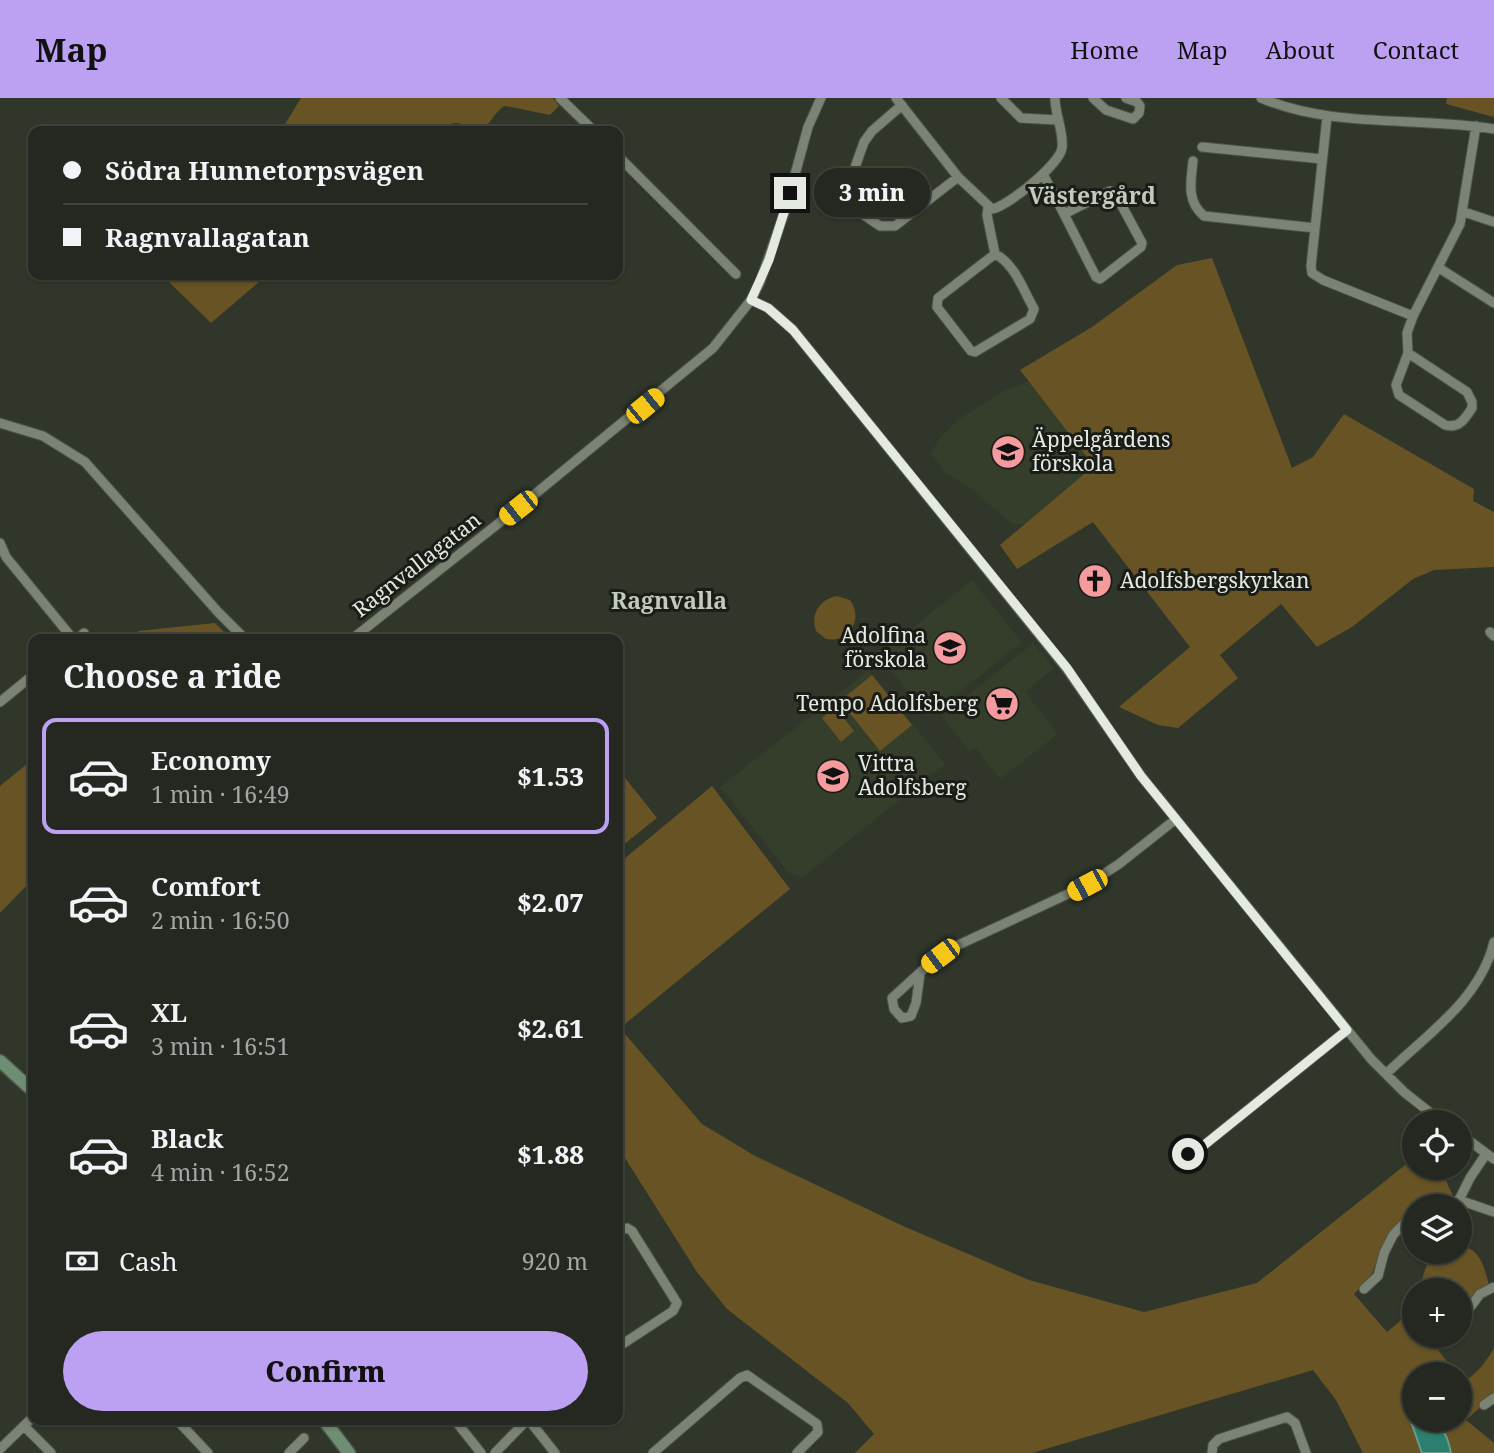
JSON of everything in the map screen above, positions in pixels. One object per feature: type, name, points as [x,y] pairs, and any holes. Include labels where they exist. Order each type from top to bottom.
[{"type":"street","points":[[560,98],[589,126]]},
{"type":"street","name":"Ragnvallagatan","points":[[358,634],[701,360],[724,336],[751,300],[769,260],[808,127],[821,98]]},
{"type":"street","points":[[1001,98],[1021,118],[1057,120]]},
{"type":"street","points":[[988,208],[1002,206],[1043,174],[1061,153],[1055,98]]},
{"type":"street","points":[[1093,98],[1106,110],[1135,118],[1140,112],[1140,106],[1126,98]]},
{"type":"street","points":[[1261,98],[1327,117],[1494,129]]},
{"type":"street","points":[[958,177],[895,226],[880,226],[852,207],[846,199],[846,190],[864,142],[899,102],[958,177],[988,208]]},
{"type":"street","points":[[1327,117],[1312,273],[1323,280],[1413,316]]},
{"type":"street","points":[[1408,353],[1467,392],[1472,408],[1459,424],[1452,427],[1445,425],[1399,395],[1396,385],[1408,353],[1407,333],[1413,316],[1439,268],[1464,212],[1476,126]]},
{"type":"street","points":[[1202,148],[1322,159]]},
{"type":"street","points":[[623,161],[736,274]]},
{"type":"street","points":[[1193,161],[1190,189],[1193,200],[1204,216],[1315,228]]},
{"type":"street","points":[[1043,174],[1096,276],[1100,279],[1141,247],[1142,243],[1115,193],[1110,191],[1064,214]]},
{"type":"street","points":[[988,208],[995,254]]},
{"type":"street","points":[[1464,212],[1494,222]]},
{"type":"street","points":[[995,254],[1010,265],[1034,310],[1033,315],[975,352],[971,351],[936,302],[978,265],[995,254]]},
{"type":"street","points":[[1439,268],[1494,303]]},
{"type":"street","points":[[751,300],[768,308],[793,330],[1067,668],[1106,728],[1176,819],[1347,1030],[1386,1074],[1427,1110]]},
{"type":"street","points":[[0,423],[43,436],[85,462],[240,634]]},
{"type":"street","points":[[0,543],[6,557],[75,634]]},
{"type":"street","points":[[0,702],[28,679]]},
{"type":"street","points":[[920,974],[914,1012],[909,1017],[902,1018],[894,1009],[892,998],[940,956],[964,942],[1087,885],[1119,864],[1176,819]]},
{"type":"street","points":[[1386,1074],[1472,990],[1484,971],[1494,942]]},
{"type":"street","points":[[1175,1157],[1203,1146],[1347,1030]]},
{"type":"street","points":[[0,1061],[28,1086]]},
{"type":"street","points":[[1462,1194],[1470,1178],[1490,1156],[1472,1143]]},
{"type":"street","points":[[1472,1204],[1494,1212]]},
{"type":"street","points":[[1364,1290],[1378,1276],[1393,1235],[1402,1226]]},
{"type":"street","points":[[623,1229],[632,1231],[676,1300],[677,1306],[623,1344]]},
{"type":"street","points":[[1472,1305],[1480,1294],[1494,1287]]},
{"type":"street","points":[[653,1453],[740,1378],[747,1375],[817,1424],[818,1432],[797,1453]]},
{"type":"street","points":[[1484,1405],[1494,1398]]},
{"type":"street","points":[[1212,1453],[1213,1445],[1219,1439],[1287,1417],[1296,1423],[1306,1453]]},
{"type":"street","points":[[0,1449],[28,1423]]},
{"type":"street","points":[[182,1425],[208,1453]]},
{"type":"street","points":[[328,1425],[349,1453]]},
{"type":"street","points":[[459,1425],[481,1453]]},
{"type":"street","points":[[495,1453],[522,1425]]},
{"type":"street","points":[[533,1425],[555,1453]]},
{"type":"street","points":[[25,1427],[51,1453]]},
{"type":"street","points":[[289,1453],[304,1438]]},
{"type":"shaded area","points":[[301,98],[553,98],[559,106],[550,115],[505,106],[486,126],[457,123],[446,126],[284,126]]},
{"type":"shaded area","points":[[1447,98],[1494,98],[1494,117],[1446,104]]},
{"type":"shaded area","points":[[1212,258],[1292,468],[1313,457],[1344,414],[1474,489],[1473,501],[1494,512],[1494,567],[1434,570],[1413,579],[1352,627],[1317,647],[1281,604],[1220,655],[1238,678],[1178,728],[1158,725],[1119,707],[1190,647],[1093,522],[1017,569],[1000,545],[1083,475],[1089,465],[1087,457],[1020,370],[1092,327],[1177,265]]},
{"type":"shaded area","points":[[168,280],[261,280],[211,323]]},
{"type":"shaded area","name":"Äppelgårdens förskola","points":[[1029,381],[1087,457],[1089,465],[1083,475],[1025,524],[1018,525],[1011,523],[966,485],[946,473],[931,454],[938,440],[959,419],[1003,391]]},
{"type":"shaded area","name":"Adolfina förskola","points":[[972,580],[1022,642],[928,717],[879,655]]},
{"type":"shaded area","points":[[837,596],[850,600],[854,607],[855,622],[841,637],[826,639],[816,631],[814,619],[821,604]]},
{"type":"shaded area","points":[[215,623],[226,634],[138,634],[138,631]]},
{"type":"shaded area","points":[[1033,643],[1054,668],[1025,692],[1058,734],[1000,779],[976,748],[970,752],[942,716]]},
{"type":"shaded area","name":"Vittra Adolfsberg","points":[[869,670],[945,764],[803,877],[789,873],[720,787]]},
{"type":"shaded area","points":[[872,675],[912,725],[880,751],[840,701]]},
{"type":"shaded area","points":[[835,707],[854,731],[841,742],[822,718]]},
{"type":"shaded area","points":[[28,763],[28,884],[0,913],[0,786]]},
{"type":"shaded area","points":[[623,775],[657,818],[623,845]]},
{"type":"shaded area","points":[[712,786],[790,889],[623,1026],[623,860]]},
{"type":"shaded area","points":[[623,1032],[702,1124],[755,1156],[903,1226],[1029,1280],[1144,1312],[1257,1283],[1402,1168],[1402,1180],[1446,1180],[1452,1194],[1402,1194],[1402,1221],[1392,1231],[1380,1251],[1372,1274],[1354,1294],[1387,1332],[1402,1318],[1402,1348],[1437,1348],[1447,1362],[1402,1362],[1402,1432],[1472,1432],[1472,1425],[1494,1443],[1494,1453],[1363,1453],[1336,1400],[1313,1370],[1032,1453],[855,1453],[874,1434],[848,1403],[727,1309],[697,1272],[623,1155]]},
{"type":"shaded area","points":[[1472,1250],[1483,1265],[1489,1285],[1472,1304],[1472,1278],[1423,1278],[1427,1265],[1472,1264]]},
{"type":"shaded area","points":[[1494,1348],[1494,1395],[1472,1415],[1472,1376]]},
{"type":"water","points":[[1415,1432],[1444,1432],[1451,1453],[1422,1453]]},
{"type":"place","name":"Äppelgårdens förskola","points":[[1008,452]]},
{"type":"place","name":"Adolfsbergskyrkan","points":[[1095,581]]},
{"type":"place","name":"Adolfina förskola","points":[[950,648]]},
{"type":"place","name":"Tempo Adolfsberg","points":[[1002,704]]},
{"type":"place","name":"Vittra Adolfsberg","points":[[833,776]]},
{"type":"district","name":"Västergård","points":[[1092,196]]},
{"type":"district","name":"Ragnvalla","points":[[669,601]]},
{"type":"route","points":[[790,193],[769,260],[751,300],[768,308],[793,330],[1067,668],[1141,776],[1347,1030],[1203,1146],[1188,1154]]}]
